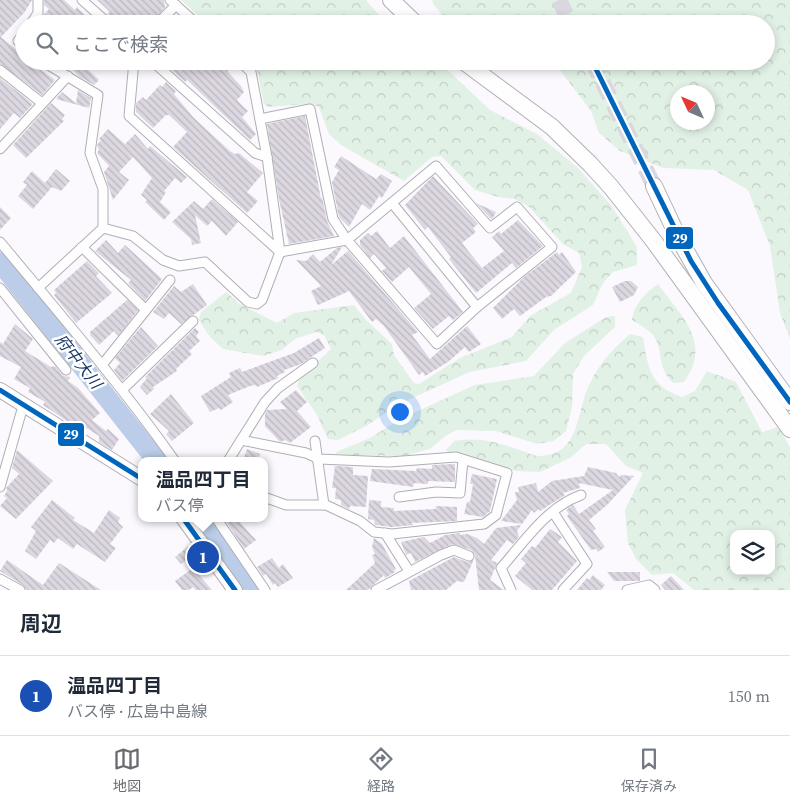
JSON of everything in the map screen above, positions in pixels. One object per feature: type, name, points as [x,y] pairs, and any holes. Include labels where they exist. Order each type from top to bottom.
[{"type":"highway","points":[[390,0],[406,15]]},
{"type":"highway","points":[[475,70],[552,128],[590,164],[784,402]]},
{"type":"highway","points":[[654,186],[678,237],[704,283],[784,402],[790,429]]},
{"type":"main road","points":[[0,390],[138,477]]},
{"type":"main road","points":[[186,522],[232,589]]},
{"type":"street","points":[[37,15],[38,0]]},
{"type":"street","points":[[82,0],[99,15]]},
{"type":"street","points":[[164,15],[173,2],[187,15]]},
{"type":"street","points":[[0,70],[42,103]]},
{"type":"street","points":[[38,288],[103,228],[103,189],[90,153],[98,95],[58,70]]},
{"type":"street","points":[[133,70],[129,116],[280,252]]},
{"type":"street","points":[[162,70],[255,153],[267,157]]},
{"type":"street","points":[[103,228],[133,236],[163,260],[178,266],[205,262],[248,302],[256,304],[262,300],[280,252],[267,157],[251,72],[249,70]]},
{"type":"street","points":[[1,148],[68,76]]},
{"type":"street","points":[[260,119],[310,109],[333,218],[347,240],[437,344],[477,307],[552,247],[517,208],[490,228],[436,166],[347,240],[280,252]]},
{"type":"street","points":[[392,203],[477,307]]},
{"type":"street","points":[[0,242],[102,365],[173,457]]},
{"type":"street","points":[[82,247],[146,310]]},
{"type":"street","points":[[102,365],[170,280]]},
{"type":"street","points":[[0,288],[66,370]]},
{"type":"street","points":[[122,390],[193,321]]},
{"type":"street","points":[[230,457],[266,402],[278,388],[313,363]]},
{"type":"street","points":[[0,487],[23,406]]},
{"type":"street","points":[[241,440],[306,452],[319,459],[389,462],[431,457],[456,457],[507,473],[496,515],[484,524],[385,533],[374,532],[360,521],[324,505],[286,505],[268,498]]},
{"type":"street","points":[[315,441],[324,505]]},
{"type":"street","points":[[399,497],[436,492],[460,493],[463,460]]},
{"type":"street","points":[[511,590],[501,568],[565,501],[581,495]]},
{"type":"street","points":[[553,512],[587,564],[563,590]]},
{"type":"street","points":[[219,522],[265,590]]},
{"type":"street","points":[[385,533],[409,571]]},
{"type":"street","points":[[376,590],[409,571],[454,550],[469,556]]},
{"type":"street","points":[[0,578],[20,590]]},
{"type":"street","points":[[627,590],[649,586],[655,590]]},
{"type":"green space","points":[[181,0],[366,0],[379,15],[197,15]]},
{"type":"green space","points":[[431,0],[790,0],[790,339],[780,313],[770,246],[748,190],[714,170],[663,168],[620,151],[599,133],[591,111],[560,70],[775,70],[775,15],[442,15]]},
{"type":"green space","points":[[257,70],[448,70],[490,110],[537,134],[577,167],[611,205],[637,247],[637,265],[613,272],[603,283],[593,305],[554,330],[526,361],[470,372],[395,406],[368,425],[338,440],[328,439],[317,415],[297,386],[299,379],[331,349],[324,335],[316,332],[295,339],[282,350],[263,356],[223,349],[210,337],[199,320],[201,312],[226,292],[240,304],[277,323],[294,313],[354,305],[367,321],[392,344],[394,355],[414,383],[419,384],[460,358],[512,337],[530,316],[571,293],[582,267],[579,253],[563,244],[529,207],[515,199],[498,197],[475,190],[441,156],[432,157],[404,181],[341,145],[329,134],[319,107],[310,104],[268,107],[264,104]]},
{"type":"green space","points":[[658,284],[684,319],[695,342],[692,368],[684,382],[673,383],[667,376],[655,339],[649,331],[632,320],[641,300]]},
{"type":"green space","points":[[615,316],[615,327],[584,356],[573,374],[572,407],[566,431],[554,441],[537,444],[496,431],[456,430],[430,449],[403,456],[336,455],[336,452],[370,438],[400,419],[475,385],[534,376],[565,343],[606,317]]},
{"type":"green space","points":[[630,334],[643,337],[652,374],[671,393],[682,397],[695,391],[707,371],[736,382],[762,432],[778,427],[790,447],[790,590],[694,590],[673,573],[652,575],[636,559],[628,543],[625,510],[643,473],[626,466],[606,444],[586,444],[570,458],[540,472],[516,471],[450,454],[446,450],[454,441],[471,439],[493,442],[539,456],[553,454],[563,448],[571,439],[576,429],[586,392],[599,367],[608,355]]},
{"type":"building","points":[[0,0],[32,0],[22,15],[15,15],[15,22],[1,37],[15,49],[15,70],[41,70],[55,80],[42,95],[0,64]]},
{"type":"building","points":[[44,0],[64,0],[75,10],[77,7],[85,15],[44,15],[49,9],[44,5]]},
{"type":"building","points":[[97,0],[164,0],[165,7],[158,15],[108,15],[110,12]]},
{"type":"building","points":[[73,70],[88,70],[99,80],[94,85]]},
{"type":"building","points":[[172,70],[228,70],[244,92],[237,100],[248,111],[242,117],[256,134],[250,140],[187,80],[185,82]]},
{"type":"building","points":[[0,78],[33,104],[20,118],[14,113],[0,129]]},
{"type":"building","points":[[166,82],[176,91],[174,94],[194,118],[230,151],[235,154],[239,153],[263,173],[247,192],[258,201],[247,213],[173,147],[187,132],[169,115],[166,115],[153,128],[136,112],[136,103],[143,97],[146,100],[160,85],[162,87]]},
{"type":"building","points":[[78,90],[91,98],[89,108],[56,99],[62,92],[76,103]]},
{"type":"building","points":[[51,103],[65,115],[62,119],[64,121],[26,158],[13,145]]},
{"type":"building","points":[[305,116],[321,199],[322,197],[327,221],[334,236],[289,244],[279,199],[267,124]]},
{"type":"building","points":[[108,129],[125,144],[135,134],[148,149],[150,146],[187,177],[181,183],[175,178],[164,191],[166,192],[160,202],[171,212],[164,220],[145,202],[147,200],[141,195],[152,178],[133,157],[119,172],[129,180],[113,200],[104,172],[109,166],[97,153],[99,150],[97,145],[101,140],[99,139]]},
{"type":"building","points":[[341,156],[376,179],[381,174],[392,181],[382,198],[379,196],[370,210],[362,204],[349,227],[339,217],[332,182],[339,170],[334,167]]},
{"type":"building","points":[[56,169],[70,181],[61,191],[52,187],[33,209],[18,196],[27,185],[23,182],[32,171],[45,183]]},
{"type":"building","points":[[433,176],[478,224],[473,228],[476,232],[462,243],[482,268],[504,251],[492,237],[499,231],[501,234],[518,220],[543,246],[516,268],[512,263],[476,293],[449,259],[451,257],[428,227],[425,230],[405,205]]},
{"type":"building","points":[[212,199],[238,222],[226,236],[212,221],[207,226],[195,215],[201,243],[192,245],[191,239],[172,222],[194,201],[203,209]]},
{"type":"building","points":[[476,203],[496,212],[493,218],[491,219]]},
{"type":"building","points":[[0,207],[11,218],[0,230]]},
{"type":"building","points":[[377,231],[390,248],[404,236],[463,312],[453,320],[449,316],[433,329],[414,308],[431,294],[409,267],[392,282],[382,271],[386,268],[374,254],[370,258],[360,245],[360,240],[368,233],[371,236]]},
{"type":"building","points":[[106,240],[118,253],[125,245],[162,279],[145,301],[128,283],[131,280],[95,251]]},
{"type":"building","points":[[342,247],[331,265],[348,251],[418,332],[412,335],[430,359],[467,326],[481,344],[469,352],[465,347],[448,362],[425,376],[423,372],[419,375],[384,326],[376,319],[372,322],[349,291],[318,305],[311,291],[321,286],[296,260],[306,261],[313,254],[320,262],[337,248]]},
{"type":"building","points":[[557,252],[559,255],[562,252],[576,272],[551,296],[546,297],[520,316],[514,309],[502,319],[493,308],[524,277]]},
{"type":"building","points":[[87,261],[99,273],[96,276],[112,293],[76,323],[54,295],[56,293],[54,290]]},
{"type":"building","points":[[625,281],[631,281],[638,287],[634,295],[620,302],[612,287]]},
{"type":"building","points":[[193,284],[207,305],[181,324],[169,313],[164,319],[153,312],[174,286],[181,292]]},
{"type":"building","points":[[127,300],[138,310],[118,336],[114,331],[99,345],[90,335],[90,332]]},
{"type":"building","points":[[15,324],[33,339],[25,351],[51,367],[55,366],[63,376],[70,377],[68,381],[78,388],[100,413],[92,420],[106,431],[108,429],[119,439],[112,450],[99,442],[99,436],[85,427],[82,431],[43,405],[45,402],[28,392],[30,388],[14,379],[21,367],[0,356],[0,342],[3,344]]},
{"type":"building","points":[[141,327],[158,346],[122,381],[114,370],[120,363],[115,358]]},
{"type":"building","points":[[195,328],[199,332],[196,336],[200,341],[189,351],[192,354],[176,369],[177,371],[153,387],[154,389],[147,395],[140,387],[147,378],[145,377]]},
{"type":"building","points":[[319,338],[325,348],[301,364],[284,370],[285,372],[277,376],[278,378],[257,387],[256,385],[250,386],[228,395],[233,402],[221,410],[219,408],[210,412],[201,396],[231,377],[229,373],[240,368],[242,372],[294,353]]},
{"type":"building","points":[[296,390],[307,402],[297,411],[311,427],[290,443],[285,440],[280,442],[265,426],[265,414],[267,410],[287,409],[280,402]]},
{"type":"building","points":[[171,394],[194,423],[172,441],[166,434],[169,431],[150,414]]},
{"type":"building","points":[[247,449],[260,454],[259,457],[244,457]]},
{"type":"building","points":[[17,450],[53,481],[16,519],[0,506],[7,498],[4,496],[7,491],[6,488],[19,474],[12,468]]},
{"type":"building","points":[[455,464],[455,482],[428,481],[428,484],[414,483],[413,487],[370,481],[372,469],[416,471],[417,468],[432,469],[432,465]]},
{"type":"building","points":[[335,466],[353,467],[353,475],[368,476],[366,507],[350,506],[349,509],[341,505],[341,500],[335,499],[336,488],[332,488]]},
{"type":"building","points":[[588,467],[616,473],[619,477],[621,475],[634,476],[607,505],[589,520],[596,529],[593,531],[605,547],[598,552],[596,549],[591,550],[567,516],[569,514],[566,510],[573,505],[579,514],[613,490],[579,483],[580,488],[563,493],[565,495],[540,511],[539,509],[534,513],[532,510],[522,524],[501,521],[517,500],[515,492],[519,492],[518,487],[536,483],[538,492],[552,481],[584,476]]},
{"type":"building","points":[[472,474],[497,479],[490,511],[483,517],[464,514],[467,502],[470,502],[473,484],[470,484]]},
{"type":"building","points":[[52,500],[75,518],[73,520],[94,533],[109,510],[120,518],[118,522],[123,527],[110,544],[116,548],[105,562],[77,544],[73,549],[58,538],[54,543],[50,540],[36,559],[25,551],[36,531],[31,527]]},
{"type":"building","points":[[369,500],[381,501],[381,507],[394,508],[394,511],[436,509],[436,506],[457,507],[457,521],[411,523],[413,525],[392,527],[375,525],[374,520],[368,519]]},
{"type":"building","points":[[227,522],[240,522],[256,540],[244,549]]},
{"type":"building","points":[[521,525],[517,531],[519,537],[513,544],[507,540],[491,560],[497,563],[490,580],[504,590],[479,590],[475,555],[471,550],[452,544],[415,562],[411,553],[406,555],[401,542],[424,537],[430,543],[445,535],[460,533],[459,535],[467,534],[477,538],[484,544],[496,528]]},
{"type":"building","points":[[550,529],[562,537],[558,542],[577,561],[552,590],[532,590],[515,576],[526,563],[521,559],[532,546],[535,548]]},
{"type":"building","points":[[374,538],[382,544],[396,569],[394,570],[395,572],[385,578],[384,575],[368,590],[346,590],[375,563],[372,555],[375,554],[372,547]]},
{"type":"building","points":[[191,544],[197,552],[181,564],[175,557]]},
{"type":"building","points":[[454,557],[467,562],[474,559],[464,582],[457,581],[446,590],[411,590],[409,581]]},
{"type":"building","points":[[272,558],[279,568],[283,564],[293,578],[278,587],[275,583],[273,585],[266,574],[263,576],[257,567]]},
{"type":"building","points":[[7,560],[43,585],[59,563],[101,590],[27,590],[23,585],[0,571]]},
{"type":"building","points":[[193,568],[212,590],[196,590],[193,587],[189,590],[182,590],[175,581]]},
{"type":"building","points":[[607,572],[640,572],[640,581],[614,581]]},
{"type":"building","points":[[593,575],[605,585],[601,590],[577,590],[587,578],[589,580]]},
{"type":"building","points":[[671,576],[684,590],[665,590],[661,585]]},
{"type":"waterway","name":"府中大川","points":[[0,262],[154,457]]},
{"type":"waterway","name":"府中大川","points":[[207,522],[253,590]]},
{"type":"tunnel","points":[[559,0],[566,15]]},
{"type":"tunnel","points":[[596,70],[654,186]]},
{"type":"transit line","name":"29","points":[[596,70],[691,261],[718,303],[790,402]]},
{"type":"transit line","name":"29","points":[[0,390],[138,476]]},
{"type":"transit line","name":"29","points":[[186,522],[235,590]]},
{"type":"place","name":"温品四丁目","points":[[203,557]]}]
